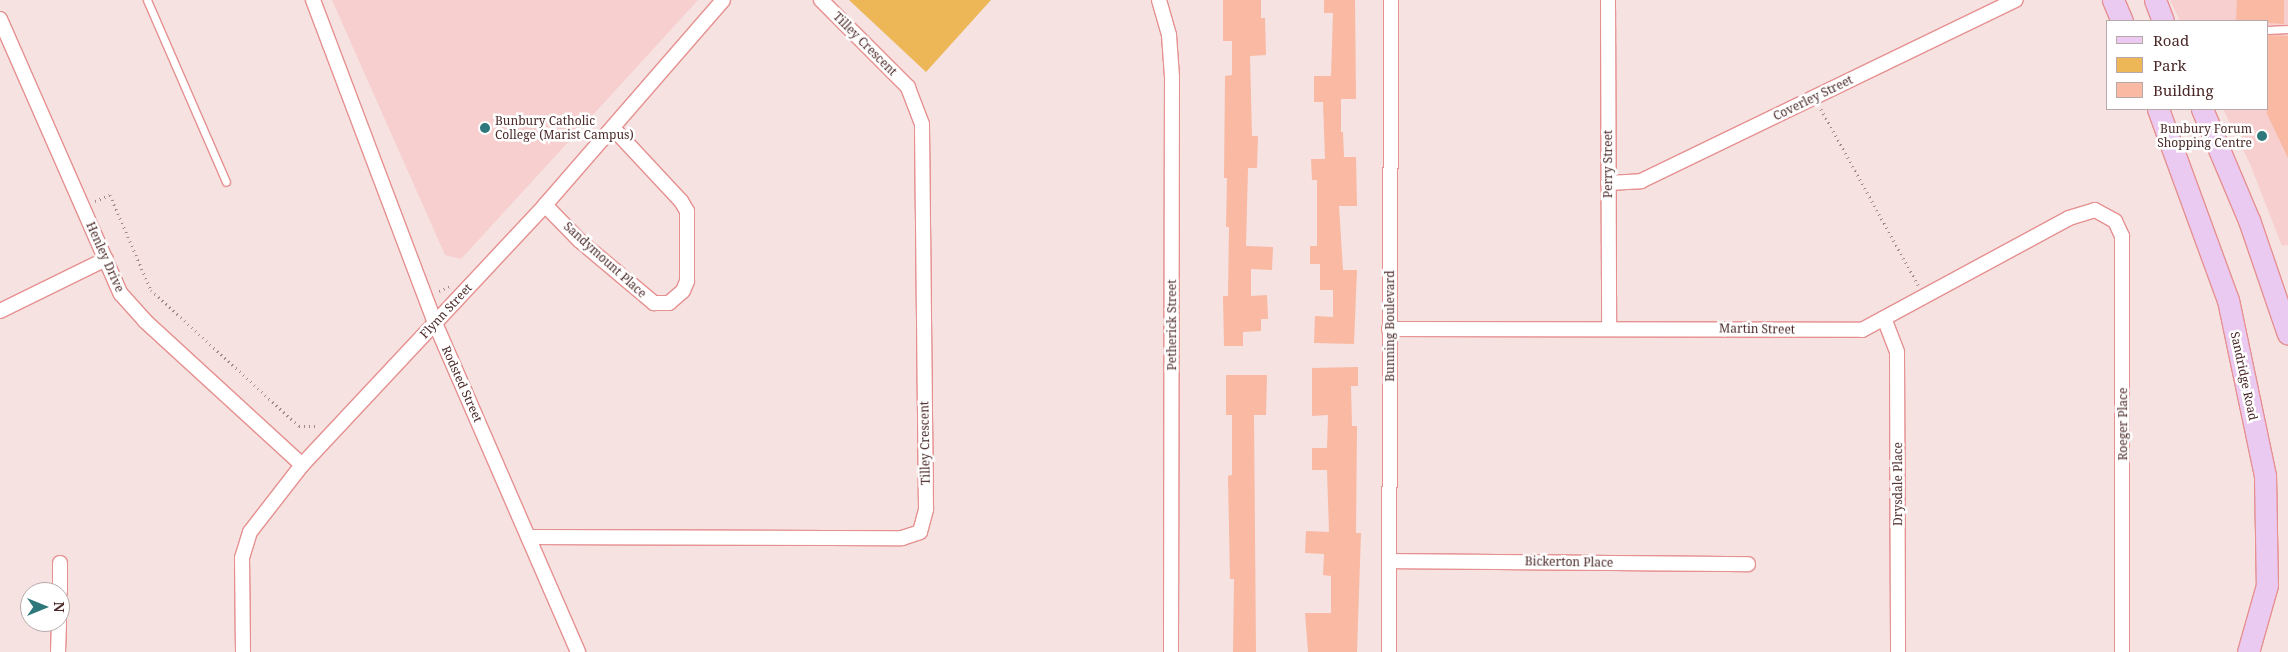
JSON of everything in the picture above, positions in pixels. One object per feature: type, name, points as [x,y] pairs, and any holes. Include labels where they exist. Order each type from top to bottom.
[{"type":"main road","points":[[2113,0],[2122,20]]},
{"type":"main road","points":[[2155,0],[2163,20]]},
{"type":"main road","name":"Sandridge Road","points":[[2158,110],[2228,300],[2265,475],[2267,585],[2248,652]]},
{"type":"main road","points":[[2202,110],[2249,220],[2288,334]]},
{"type":"street","name":"Rodsted Street","points":[[314,0],[435,324],[578,652]]},
{"type":"street","name":"Flynn Street","points":[[243,652],[242,578],[245,547],[250,532],[302,465],[545,205],[723,0]]},
{"type":"street","name":"Tilley Crescent","points":[[529,537],[902,538],[920,532],[926,509],[922,124],[908,87],[821,0]]},
{"type":"street","name":"Petherick Street","points":[[1159,0],[1169,35],[1172,77],[1171,652]]},
{"type":"street","name":"Bunning Boulevard","points":[[1389,652],[1391,0]]},
{"type":"street","name":"Perry Street","points":[[1608,0],[1609,328]]},
{"type":"street","name":"Coverley Street","points":[[1608,183],[1641,181],[2016,0]]},
{"type":"street","name":"Henley Drive","points":[[0,19],[121,294],[145,322],[302,465]]},
{"type":"street","name":"Sandymount Place","points":[[545,205],[580,240],[654,303],[669,303],[683,290],[687,281],[687,211],[681,200],[613,128]]},
{"type":"street","name":"Martin Street","points":[[1389,329],[1862,330],[2069,218],[2095,210]]},
{"type":"street","name":"Roeger Place","points":[[2095,210],[2115,221],[2122,236],[2122,652]]},
{"type":"street","points":[[0,311],[106,259]]},
{"type":"street","name":"Drysdale Place","points":[[1884,318],[1897,352],[1898,652]]},
{"type":"street","name":"Bickerton Place","points":[[1389,561],[1748,564]]},
{"type":"street","points":[[60,563],[60,582]]},
{"type":"street","points":[[58,652],[59,632]]},
{"type":"lane","points":[[147,0],[226,182]]},
{"type":"lane","points":[[2268,30],[2288,29]]},
{"type":"path","points":[[1814,97],[1924,296]]},
{"type":"path","points":[[82,206],[110,195],[150,290],[299,426],[308,428],[324,422]]},
{"type":"path","points":[[426,300],[446,285],[458,286]]},
{"type":"shaded area","name":"Bunbury Catholic College (Marist Campus)","points":[[332,0],[698,0],[461,259],[445,255]]},
{"type":"shaded area","name":"Bunbury Forum Shopping Centre","points":[[2170,0],[2288,0],[2288,245],[2282,246],[2250,164],[2223,110],[2268,110],[2268,20],[2180,20]]},
{"type":"green space","points":[[849,0],[991,0],[926,72]]},
{"type":"building","points":[[1223,0],[1261,0],[1261,18],[1265,18],[1266,55],[1250,56],[1252,136],[1258,136],[1257,168],[1248,168],[1246,246],[1273,247],[1272,270],[1251,269],[1251,296],[1267,295],[1268,319],[1261,319],[1261,331],[1243,332],[1243,346],[1224,346],[1223,296],[1228,296],[1229,227],[1226,227],[1227,178],[1224,178],[1225,76],[1232,75],[1232,41],[1223,41]]},
{"type":"building","points":[[1324,0],[1355,0],[1356,99],[1341,99],[1341,132],[1343,132],[1344,157],[1356,157],[1357,206],[1339,206],[1343,270],[1357,270],[1354,344],[1314,343],[1315,316],[1333,317],[1333,290],[1320,290],[1320,264],[1310,264],[1310,246],[1317,246],[1317,180],[1312,180],[1311,159],[1325,159],[1323,102],[1314,102],[1314,76],[1331,76],[1333,13],[1324,13]]},
{"type":"building","points":[[2237,0],[2284,0],[2284,24],[2268,23],[2268,20],[2236,20]]},
{"type":"building","points":[[2268,35],[2288,36],[2288,158],[2267,114]]},
{"type":"building","points":[[1358,367],[1358,386],[1351,386],[1352,426],[1357,426],[1356,533],[1361,533],[1357,652],[1308,652],[1305,613],[1331,613],[1331,576],[1323,575],[1324,554],[1305,553],[1306,531],[1329,532],[1327,470],[1312,470],[1312,448],[1327,448],[1328,415],[1312,416],[1312,368]]},
{"type":"building","points":[[1226,375],[1267,375],[1266,415],[1254,415],[1256,652],[1233,652],[1234,579],[1230,579],[1228,476],[1232,475],[1232,415],[1226,415]]},
{"type":"place","name":"Bunbury Catholic College (Marist Campus)","points":[[485,128]]},
{"type":"place","name":"Bunbury Forum Shopping Centre","points":[[2262,136]]}]
